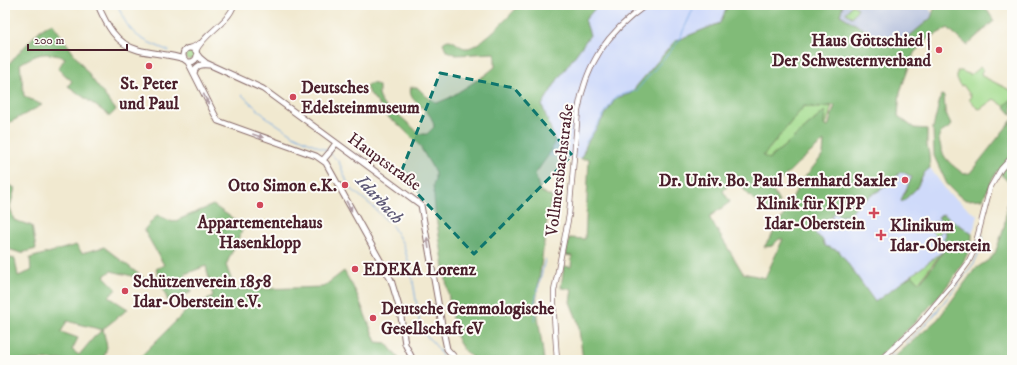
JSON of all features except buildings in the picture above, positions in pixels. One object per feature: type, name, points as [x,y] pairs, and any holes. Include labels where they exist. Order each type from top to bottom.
[{"type":"main road","points":[[98,5],[108,27],[122,42],[137,50],[194,61],[202,42]]},
{"type":"main road","points":[[170,56],[184,52],[186,49],[202,42],[231,13],[234,5]]},
{"type":"main road","name":"Vollmersbachstraße","points":[[557,360],[554,291],[570,209],[577,118],[581,95],[594,61],[602,48],[616,29],[646,5]]},
{"type":"main road","points":[[191,48],[197,53]]},
{"type":"main road","points":[[184,52],[183,55],[194,73],[215,118],[220,122],[316,156],[323,160],[327,165],[391,280],[400,310],[405,344],[413,360]]},
{"type":"main road","name":"Hauptstraße","points":[[197,53],[203,60],[212,66],[263,89],[421,205],[442,325],[448,349],[457,360]]},
{"type":"main road","points":[[194,73],[195,68],[200,65],[212,66]]},
{"type":"main road","points":[[323,160],[336,143]]},
{"type":"main road","points":[[880,360],[918,325],[968,263],[974,250],[990,188],[1001,169],[1012,157]]},
{"type":"highlighted area","points":[[440,73],[514,88],[572,155],[474,254],[400,175]]},
{"type":"shaded area","points":[[598,5],[728,5],[720,23],[675,41],[630,94],[616,98],[587,143],[581,159],[548,156],[555,141],[542,105],[558,79],[585,20]]},
{"type":"shaded area","points":[[843,5],[927,5],[932,13],[931,18],[895,48],[840,15]]},
{"type":"shaded area","name":"Klinikum Idar-Oberstein","points":[[930,168],[949,194],[978,216],[972,234],[943,214],[939,217],[944,225],[949,243],[942,252],[875,302],[839,251],[825,246],[822,239],[816,235],[813,223],[832,217],[831,214],[836,213],[840,216],[851,214],[856,205],[891,183],[900,172],[912,177],[901,200],[902,202],[916,189],[925,172]]},
{"type":"green space","points":[[519,5],[598,5],[585,20],[590,35],[558,79],[542,105],[555,141],[548,156],[535,174],[540,191],[552,197],[547,221],[536,302],[544,360],[475,360],[467,354],[454,331],[435,210],[433,185],[435,172],[419,145],[399,125],[390,119],[366,87],[370,84],[378,85],[379,95],[385,107],[401,117],[420,134],[427,134],[434,127],[432,120],[429,114],[412,97],[410,93],[411,87],[417,87],[426,96],[437,103],[449,98],[485,75],[495,67],[495,53],[456,55],[447,51],[443,43],[449,40],[464,48],[472,47],[487,37]]},
{"type":"green space","points":[[728,5],[843,5],[840,15],[895,48],[931,18],[934,9],[942,5],[984,5],[994,21],[967,45],[948,28],[927,39],[914,53],[900,92],[898,116],[914,128],[927,129],[927,146],[930,168],[925,172],[916,189],[902,202],[901,200],[912,177],[900,172],[891,183],[856,205],[851,214],[840,216],[836,213],[832,214],[832,217],[813,224],[816,235],[822,239],[825,246],[839,251],[875,302],[912,275],[919,283],[933,266],[949,243],[943,239],[946,235],[944,225],[938,217],[943,214],[972,234],[971,245],[965,258],[947,285],[915,322],[876,360],[583,360],[578,322],[570,302],[572,289],[561,288],[564,266],[571,267],[572,256],[566,255],[569,238],[585,239],[589,159],[581,159],[587,143],[616,98],[630,94],[675,41],[720,23]],"holes":[[[835,105],[828,127],[824,125],[825,111],[769,159],[763,156],[804,106],[818,108]],[[824,141],[823,155],[800,183],[778,226],[764,247],[772,246],[779,239],[783,239],[765,278],[743,273],[709,217],[730,202],[723,191],[737,175],[745,191],[764,210],[777,214],[779,202],[772,189],[798,163]]]},
{"type":"green space","points":[[852,5],[858,8],[852,17],[846,13]]},
{"type":"green space","points":[[52,23],[116,110],[110,116],[68,86],[72,81],[58,69],[65,58],[52,54],[42,54],[32,57],[20,64],[24,96],[42,105],[5,125],[5,68],[39,31]]},
{"type":"green space","points":[[188,51],[192,51],[194,55],[192,59],[188,59],[186,57],[186,53]]},
{"type":"green space","points":[[980,67],[983,70],[981,72],[982,76],[1012,91],[1012,99],[1004,106],[994,99],[980,109],[977,108],[969,99],[971,96],[963,85],[961,86],[958,83],[957,71],[962,71],[970,75]]},
{"type":"green space","points":[[941,95],[944,96],[945,111],[951,124],[949,128],[939,135],[941,149],[948,161],[964,174],[970,173],[1012,120],[1012,186],[997,170],[983,199],[966,200],[958,195],[947,184],[934,156],[933,128]]},
{"type":"green space","points":[[1012,99],[1012,115],[1004,106]]},
{"type":"green space","points":[[804,106],[818,108],[832,106],[826,126],[824,125],[825,111],[769,159],[763,156]]},
{"type":"green space","points":[[5,183],[15,188],[10,207],[14,220],[32,226],[36,249],[21,253],[5,248]]},
{"type":"green space","points":[[1012,190],[1012,360],[891,360],[938,319],[975,269],[990,259],[995,253],[1004,228],[1007,204]]},
{"type":"green space","points":[[213,205],[244,226],[226,265],[235,290],[323,287],[344,271],[356,292],[376,342],[386,343],[400,360],[137,360],[188,309],[213,297],[206,266],[185,274],[192,292],[168,301],[156,269],[164,265],[144,230],[157,215],[173,222]]},
{"type":"green space","points":[[936,221],[942,231],[936,236],[929,227]]},
{"type":"green space","points":[[76,245],[82,253],[104,247],[145,279],[111,271],[104,276],[116,289],[109,297],[128,309],[103,329],[107,347],[103,360],[5,360],[5,257],[15,259],[18,276],[31,271],[30,258]],"holes":[[[67,321],[103,330],[95,336],[79,355],[72,350],[78,338],[61,332]]]},
{"type":"green space","points":[[942,252],[918,283],[912,275]]},
{"type":"waterway","name":"Idarbach","points":[[118,5],[131,30],[150,43],[169,51]]},
{"type":"waterway","points":[[586,142],[616,96],[636,91],[678,42],[695,5]]},
{"type":"waterway","name":"Idarbach","points":[[242,95],[266,117],[293,135],[328,151]]},
{"type":"waterway","name":"Idarbach","points":[[330,153],[339,162],[349,187],[371,205],[393,227],[403,244],[411,270],[421,330],[437,348],[445,360]]},
{"type":"waterway","points":[[902,347],[931,319],[974,263],[981,248],[983,235]]},
{"type":"waterway","points":[[535,321],[535,302],[545,259]]},
{"type":"waterway","points":[[887,360],[895,353]]},
{"type":"place","name":"Haus Göttschied | Der Schwesternverband","points":[[939,50]]},
{"type":"place","name":"St. Peter und Paul","points":[[149,66]]},
{"type":"place","name":"Deutsches Edelsteinmuseum","points":[[293,97]]},
{"type":"place","name":"Dr. Univ. Bo. Paul Bernhard Saxler","points":[[905,180]]},
{"type":"place","name":"Otto Simon e.K.","points":[[345,185]]},
{"type":"place","name":"Appartementehaus Hasenklopp","points":[[260,205]]},
{"type":"place","name":"Klinik für KJPP Idar-Oberstein","points":[[874,213]]},
{"type":"place","name":"Klinikum Idar-Oberstein","points":[[881,235]]},
{"type":"place","name":"EDEKA Lorenz","points":[[355,269]]},
{"type":"place","name":"Schützenverein 1858 Idar-Oberstein e.V.","points":[[125,291]]},
{"type":"place","name":"Deutsche Gemmologische Gesellschaft eV","points":[[373,318]]}]
